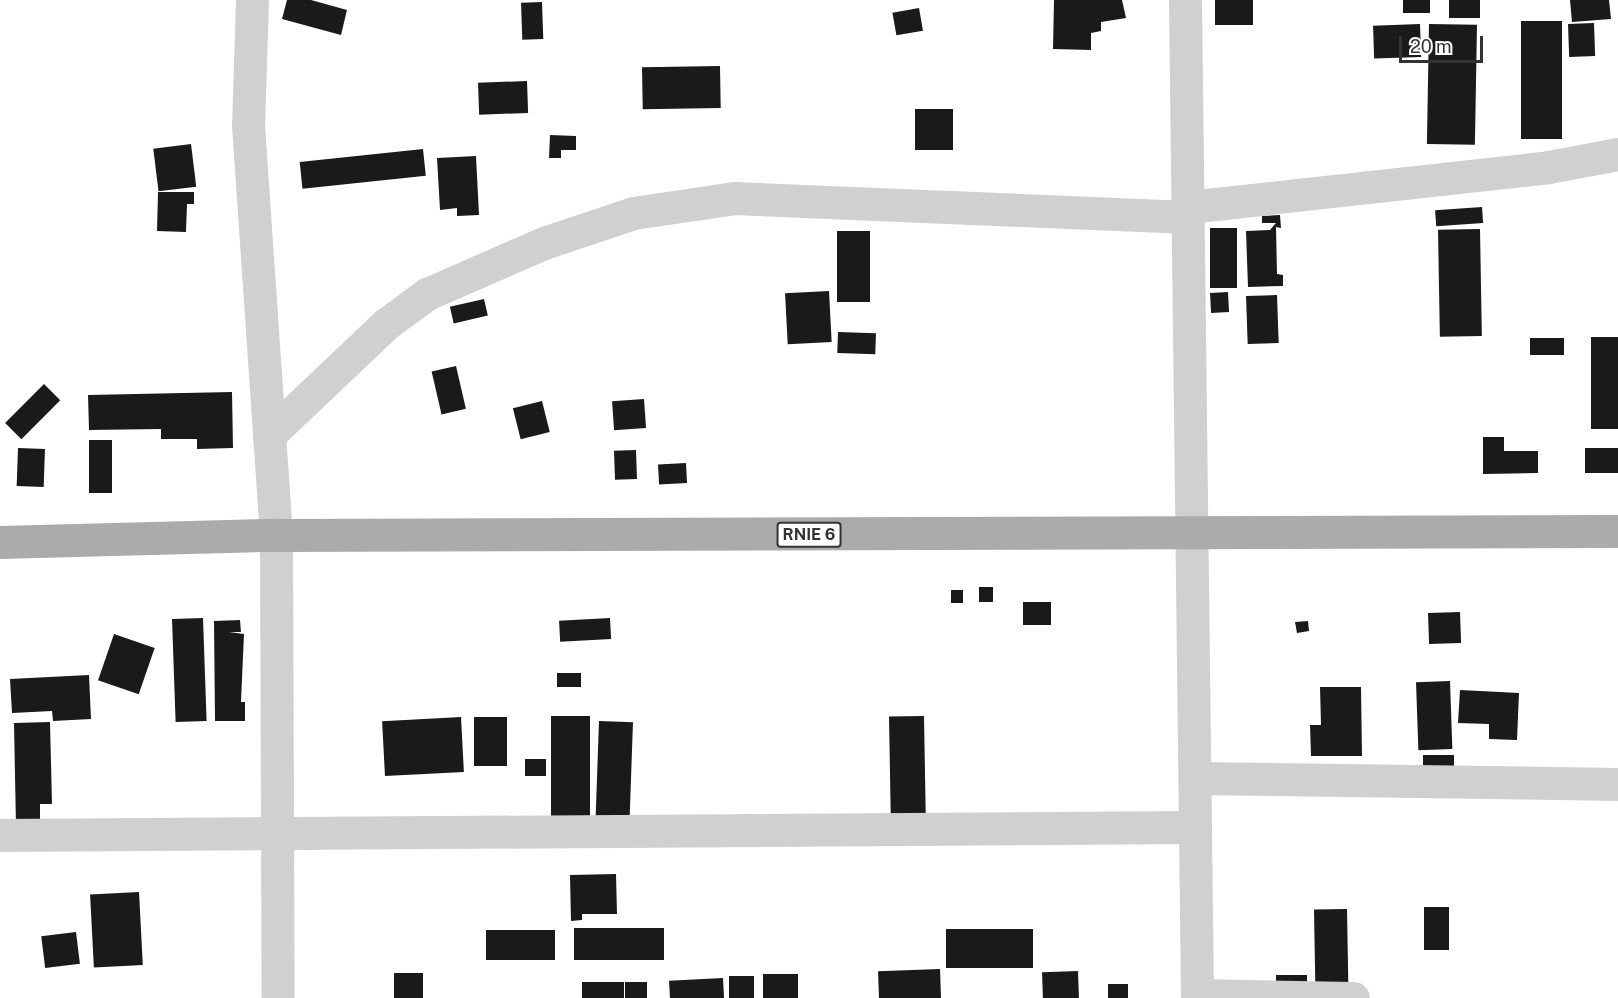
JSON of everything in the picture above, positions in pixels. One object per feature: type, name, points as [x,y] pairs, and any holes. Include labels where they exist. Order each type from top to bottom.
[{"type":"main road","name":"RNIE 6","points":[[0,542],[276,535],[1193,535],[1618,531]]},
{"type":"street","points":[[252,0],[248,125],[276,535],[278,998]]},
{"type":"street","points":[[1185,0],[1197,997],[1353,998]]},
{"type":"street","points":[[269,435],[387,324],[427,294],[544,243],[633,213],[734,198],[1188,212],[1548,167],[1618,154]]},
{"type":"street","points":[[1195,778],[1618,784]]},
{"type":"street","points":[[0,835],[1196,827]]},
{"type":"building","points":[[287,0],[311,0],[347,10],[341,35],[282,19]]},
{"type":"building","points":[[1054,0],[1122,0],[1126,18],[1101,22],[1101,31],[1091,33],[1091,50],[1053,49]]},
{"type":"building","points":[[1215,0],[1253,0],[1253,25],[1215,25]]},
{"type":"building","points":[[1403,0],[1430,0],[1430,13],[1403,13]]},
{"type":"building","points":[[1449,0],[1480,0],[1480,18],[1449,18]]},
{"type":"building","points":[[1570,0],[1609,0],[1611,19],[1572,22]]},
{"type":"building","points":[[542,2],[543,39],[522,40],[521,3]]},
{"type":"building","points":[[919,8],[923,31],[896,35],[892,13]]},
{"type":"building","points":[[1521,21],[1562,21],[1562,139],[1521,139]]},
{"type":"building","points":[[1594,23],[1595,56],[1569,57],[1568,24]]},
{"type":"building","points":[[1420,24],[1421,57],[1374,59],[1373,26]]},
{"type":"building","points":[[1429,24],[1477,25],[1475,145],[1427,144]]},
{"type":"building","points":[[720,66],[721,108],[643,109],[642,67]]},
{"type":"building","points":[[527,81],[528,113],[479,115],[478,83]]},
{"type":"building","points":[[915,109],[953,109],[953,150],[915,150]]},
{"type":"building","points":[[550,135],[576,136],[576,150],[561,150],[561,158],[549,158]]},
{"type":"building","points":[[191,144],[196,187],[159,191],[153,149]]},
{"type":"building","points":[[423,149],[426,176],[303,189],[300,162]]},
{"type":"building","points":[[476,156],[479,215],[457,216],[457,208],[440,210],[437,158]]},
{"type":"building","points":[[158,192],[194,192],[194,204],[187,204],[186,232],[157,231]]},
{"type":"building","points":[[1482,207],[1483,223],[1436,226],[1435,210]]},
{"type":"building","points":[[1280,215],[1281,228],[1276,227],[1277,274],[1283,275],[1283,286],[1248,287],[1246,231],[1270,230],[1276,223],[1262,223],[1262,216]]},
{"type":"building","points":[[1210,228],[1237,228],[1237,288],[1210,288]]},
{"type":"building","points":[[1480,229],[1482,336],[1440,337],[1438,230]]},
{"type":"building","points":[[837,231],[870,231],[870,302],[837,302]]},
{"type":"building","points":[[829,291],[832,342],[788,344],[785,293]]},
{"type":"building","points":[[1228,292],[1229,312],[1211,313],[1210,293]]},
{"type":"building","points":[[1277,295],[1279,343],[1248,344],[1246,296]]},
{"type":"building","points":[[484,299],[488,316],[454,323],[450,307]]},
{"type":"building","points":[[838,332],[876,333],[875,354],[837,353]]},
{"type":"building","points":[[1591,337],[1618,337],[1618,429],[1591,429]]},
{"type":"building","points":[[1530,338],[1564,338],[1564,355],[1530,355]]},
{"type":"building","points":[[456,366],[466,409],[442,414],[432,372]]},
{"type":"building","points":[[44,384],[60,400],[21,439],[5,423]]},
{"type":"building","points":[[232,392],[233,448],[197,449],[197,439],[161,439],[161,429],[89,430],[88,395]]},
{"type":"building","points":[[644,399],[646,428],[614,430],[612,401]]},
{"type":"building","points":[[542,401],[550,432],[521,439],[513,408]]},
{"type":"building","points":[[1483,437],[1504,437],[1504,451],[1538,451],[1538,473],[1483,474]]},
{"type":"building","points":[[89,440],[112,440],[112,493],[89,493]]},
{"type":"building","points":[[18,448],[45,449],[44,487],[17,486]]},
{"type":"building","points":[[1585,448],[1618,448],[1618,473],[1585,473]]},
{"type":"building","points":[[636,450],[637,479],[615,480],[614,451]]},
{"type":"building","points":[[686,463],[687,483],[659,484],[658,464]]},
{"type":"building","points":[[979,587],[993,587],[993,602],[979,602]]},
{"type":"building","points":[[951,590],[963,590],[963,603],[951,603]]},
{"type":"building","points":[[1023,602],[1051,602],[1051,625],[1023,625]]},
{"type":"building","points":[[1460,612],[1461,643],[1429,644],[1428,613]]},
{"type":"building","points":[[203,618],[207,721],[176,722],[172,619]]},
{"type":"building","points":[[610,618],[611,639],[560,642],[559,621]]},
{"type":"building","points":[[240,620],[241,632],[229,632],[244,634],[241,702],[245,702],[245,721],[215,721],[214,621]]},
{"type":"building","points":[[1308,621],[1309,631],[1297,633],[1295,622]]},
{"type":"building","points":[[114,634],[155,648],[139,694],[98,680]]},
{"type":"building","points":[[557,673],[581,673],[581,687],[557,687]]},
{"type":"building","points":[[89,675],[91,719],[53,721],[52,711],[12,713],[10,679]]},
{"type":"building","points":[[1450,681],[1452,749],[1418,750],[1416,682]]},
{"type":"building","points":[[1320,687],[1361,687],[1362,756],[1311,756],[1310,725],[1321,725]]},
{"type":"building","points":[[1460,690],[1519,693],[1517,740],[1489,739],[1489,724],[1458,723]]},
{"type":"building","points":[[551,716],[590,716],[590,828],[551,828]]},
{"type":"building","points":[[924,716],[926,814],[891,815],[889,717]]},
{"type":"building","points":[[461,717],[464,772],[385,776],[382,721]]},
{"type":"building","points":[[474,717],[507,717],[507,766],[474,766]]},
{"type":"building","points":[[599,721],[633,722],[629,824],[595,823]]},
{"type":"building","points":[[50,722],[52,804],[40,804],[40,826],[16,827],[14,723]]},
{"type":"building","points":[[1423,755],[1454,755],[1454,770],[1423,770]]},
{"type":"building","points":[[525,759],[546,759],[546,776],[525,776]]},
{"type":"building","points":[[616,874],[617,914],[582,914],[582,920],[571,921],[570,875]]},
{"type":"building","points":[[139,892],[143,965],[94,967],[90,895]]},
{"type":"building","points":[[1424,907],[1449,907],[1449,950],[1424,950]]},
{"type":"building","points":[[1347,909],[1348,988],[1315,989],[1314,910]]},
{"type":"building","points":[[574,928],[664,928],[664,960],[574,960]]},
{"type":"building","points":[[946,929],[1033,929],[1033,968],[946,968]]},
{"type":"building","points":[[486,930],[555,930],[555,960],[486,960]]},
{"type":"building","points":[[76,932],[80,964],[45,968],[41,936]]},
{"type":"building","points":[[940,969],[941,998],[879,998],[878,971]]},
{"type":"building","points":[[1078,971],[1079,998],[1043,998],[1042,972]]},
{"type":"building","points":[[394,973],[423,973],[423,998],[394,998]]},
{"type":"building","points":[[763,974],[798,974],[798,998],[763,998]]},
{"type":"building","points":[[1276,975],[1307,975],[1307,993],[1276,993]]},
{"type":"building","points":[[729,976],[754,976],[754,998],[729,998]]},
{"type":"building","points":[[723,978],[724,998],[670,998],[669,981]]},
{"type":"building","points":[[582,982],[624,982],[624,998],[582,998]]},
{"type":"building","points":[[625,982],[647,982],[647,998],[625,998]]},
{"type":"building","points":[[1108,984],[1128,984],[1128,998],[1108,998]]}]
